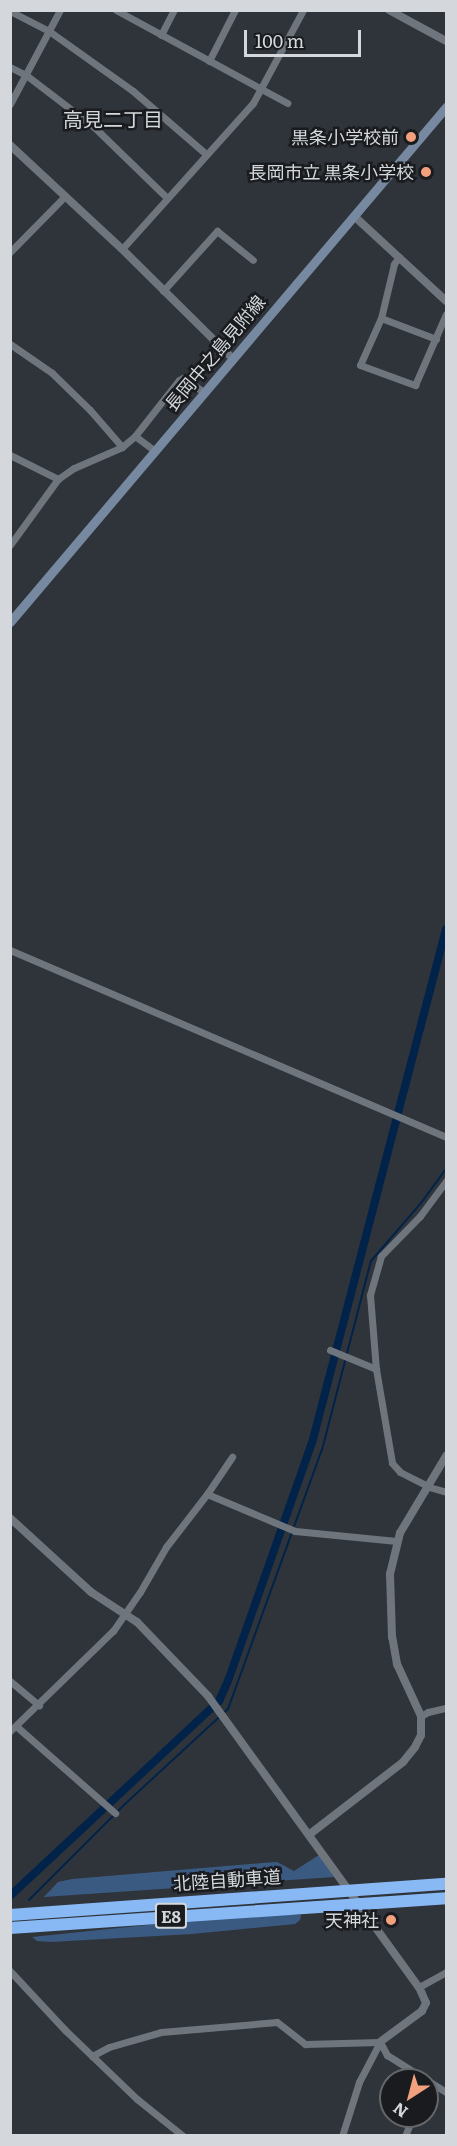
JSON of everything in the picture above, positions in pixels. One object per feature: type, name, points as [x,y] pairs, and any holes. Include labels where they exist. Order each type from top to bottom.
[{"type":"highway","name":"北陸自動車道","points":[[10,1915],[301,1892],[447,1884]]},
{"type":"highway","name":"北陸自動車道","points":[[10,1928],[303,1906],[447,1898]]},
{"type":"main road","name":"長岡中之島見附線","points":[[10,622],[447,107]]},
{"type":"street","points":[[10,104],[60,10]]},
{"type":"street","points":[[116,10],[287,104]]},
{"type":"street","points":[[161,35],[174,10]]},
{"type":"street","points":[[209,61],[235,10]]},
{"type":"street","points":[[122,249],[253,103],[303,10]]},
{"type":"street","points":[[389,10],[447,41]]},
{"type":"street","points":[[10,11],[49,31],[133,91],[206,154]]},
{"type":"street","points":[[10,67],[26,75],[94,127],[167,198]]},
{"type":"street","points":[[10,145],[122,249],[232,358]]},
{"type":"street","points":[[10,252],[65,196]]},
{"type":"street","points":[[354,216],[447,301]]},
{"type":"street","points":[[163,291],[217,231],[254,260]]},
{"type":"street","points":[[399,257],[394,264],[381,318],[360,365],[416,385],[447,314]]},
{"type":"street","points":[[381,318],[436,339]]},
{"type":"street","points":[[10,344],[52,374],[90,410],[122,447]]},
{"type":"street","points":[[10,545],[58,479],[74,468],[122,447],[135,436],[179,380],[183,378],[204,392]]},
{"type":"street","points":[[135,436],[155,451]]},
{"type":"street","points":[[10,455],[58,479]]},
{"type":"street","points":[[10,950],[447,1137]]},
{"type":"street","points":[[447,1182],[377,1264],[370,1295],[376,1369],[395,1469],[429,1487],[447,1492]]},
{"type":"street","points":[[330,1350],[376,1369]]},
{"type":"street","points":[[310,1834],[360,1797],[402,1761],[415,1748],[421,1735],[421,1716],[397,1664],[389,1621],[390,1574],[397,1541],[447,1456]]},
{"type":"street","points":[[115,1813],[14,1729],[113,1631],[166,1547],[232,1457]]},
{"type":"street","points":[[207,1494],[276,1525],[295,1531],[397,1541]]},
{"type":"street","points":[[10,1518],[91,1592],[137,1622],[220,1710],[425,1998],[424,2007],[380,2042],[359,2082],[342,2136]]},
{"type":"street","points":[[10,1681],[39,1705]]},
{"type":"street","points":[[421,1716],[447,1708]]},
{"type":"street","points":[[10,1971],[137,2099],[183,2136]]},
{"type":"street","points":[[419,1987],[447,1972]]},
{"type":"street","points":[[92,2056],[162,2032],[277,2022],[305,2044],[380,2042]]},
{"type":"street","points":[[380,2042],[387,2055],[408,2068]]},
{"type":"shaded area","points":[[319,1855],[334,1877],[44,1897],[58,1882],[72,1879],[277,1862],[294,1871]]},
{"type":"shaded area","points":[[243,1915],[301,1915],[300,1920],[295,1924],[192,1934],[51,1942],[37,1941],[32,1937]]},
{"type":"waterway","points":[[10,1896],[219,1701],[312,1443],[446,929]]},
{"type":"waterway","points":[[29,1900],[125,1804],[228,1709],[322,1450],[371,1261],[421,1203],[446,1169]]},
{"type":"place","name":"黒条小学校前","points":[[411,137]]},
{"type":"place","name":"長岡市立 黒条小学校","points":[[426,172]]},
{"type":"place","name":"天神社","points":[[391,1920]]},
{"type":"district","name":"高見二丁目","points":[[113,118]]}]
